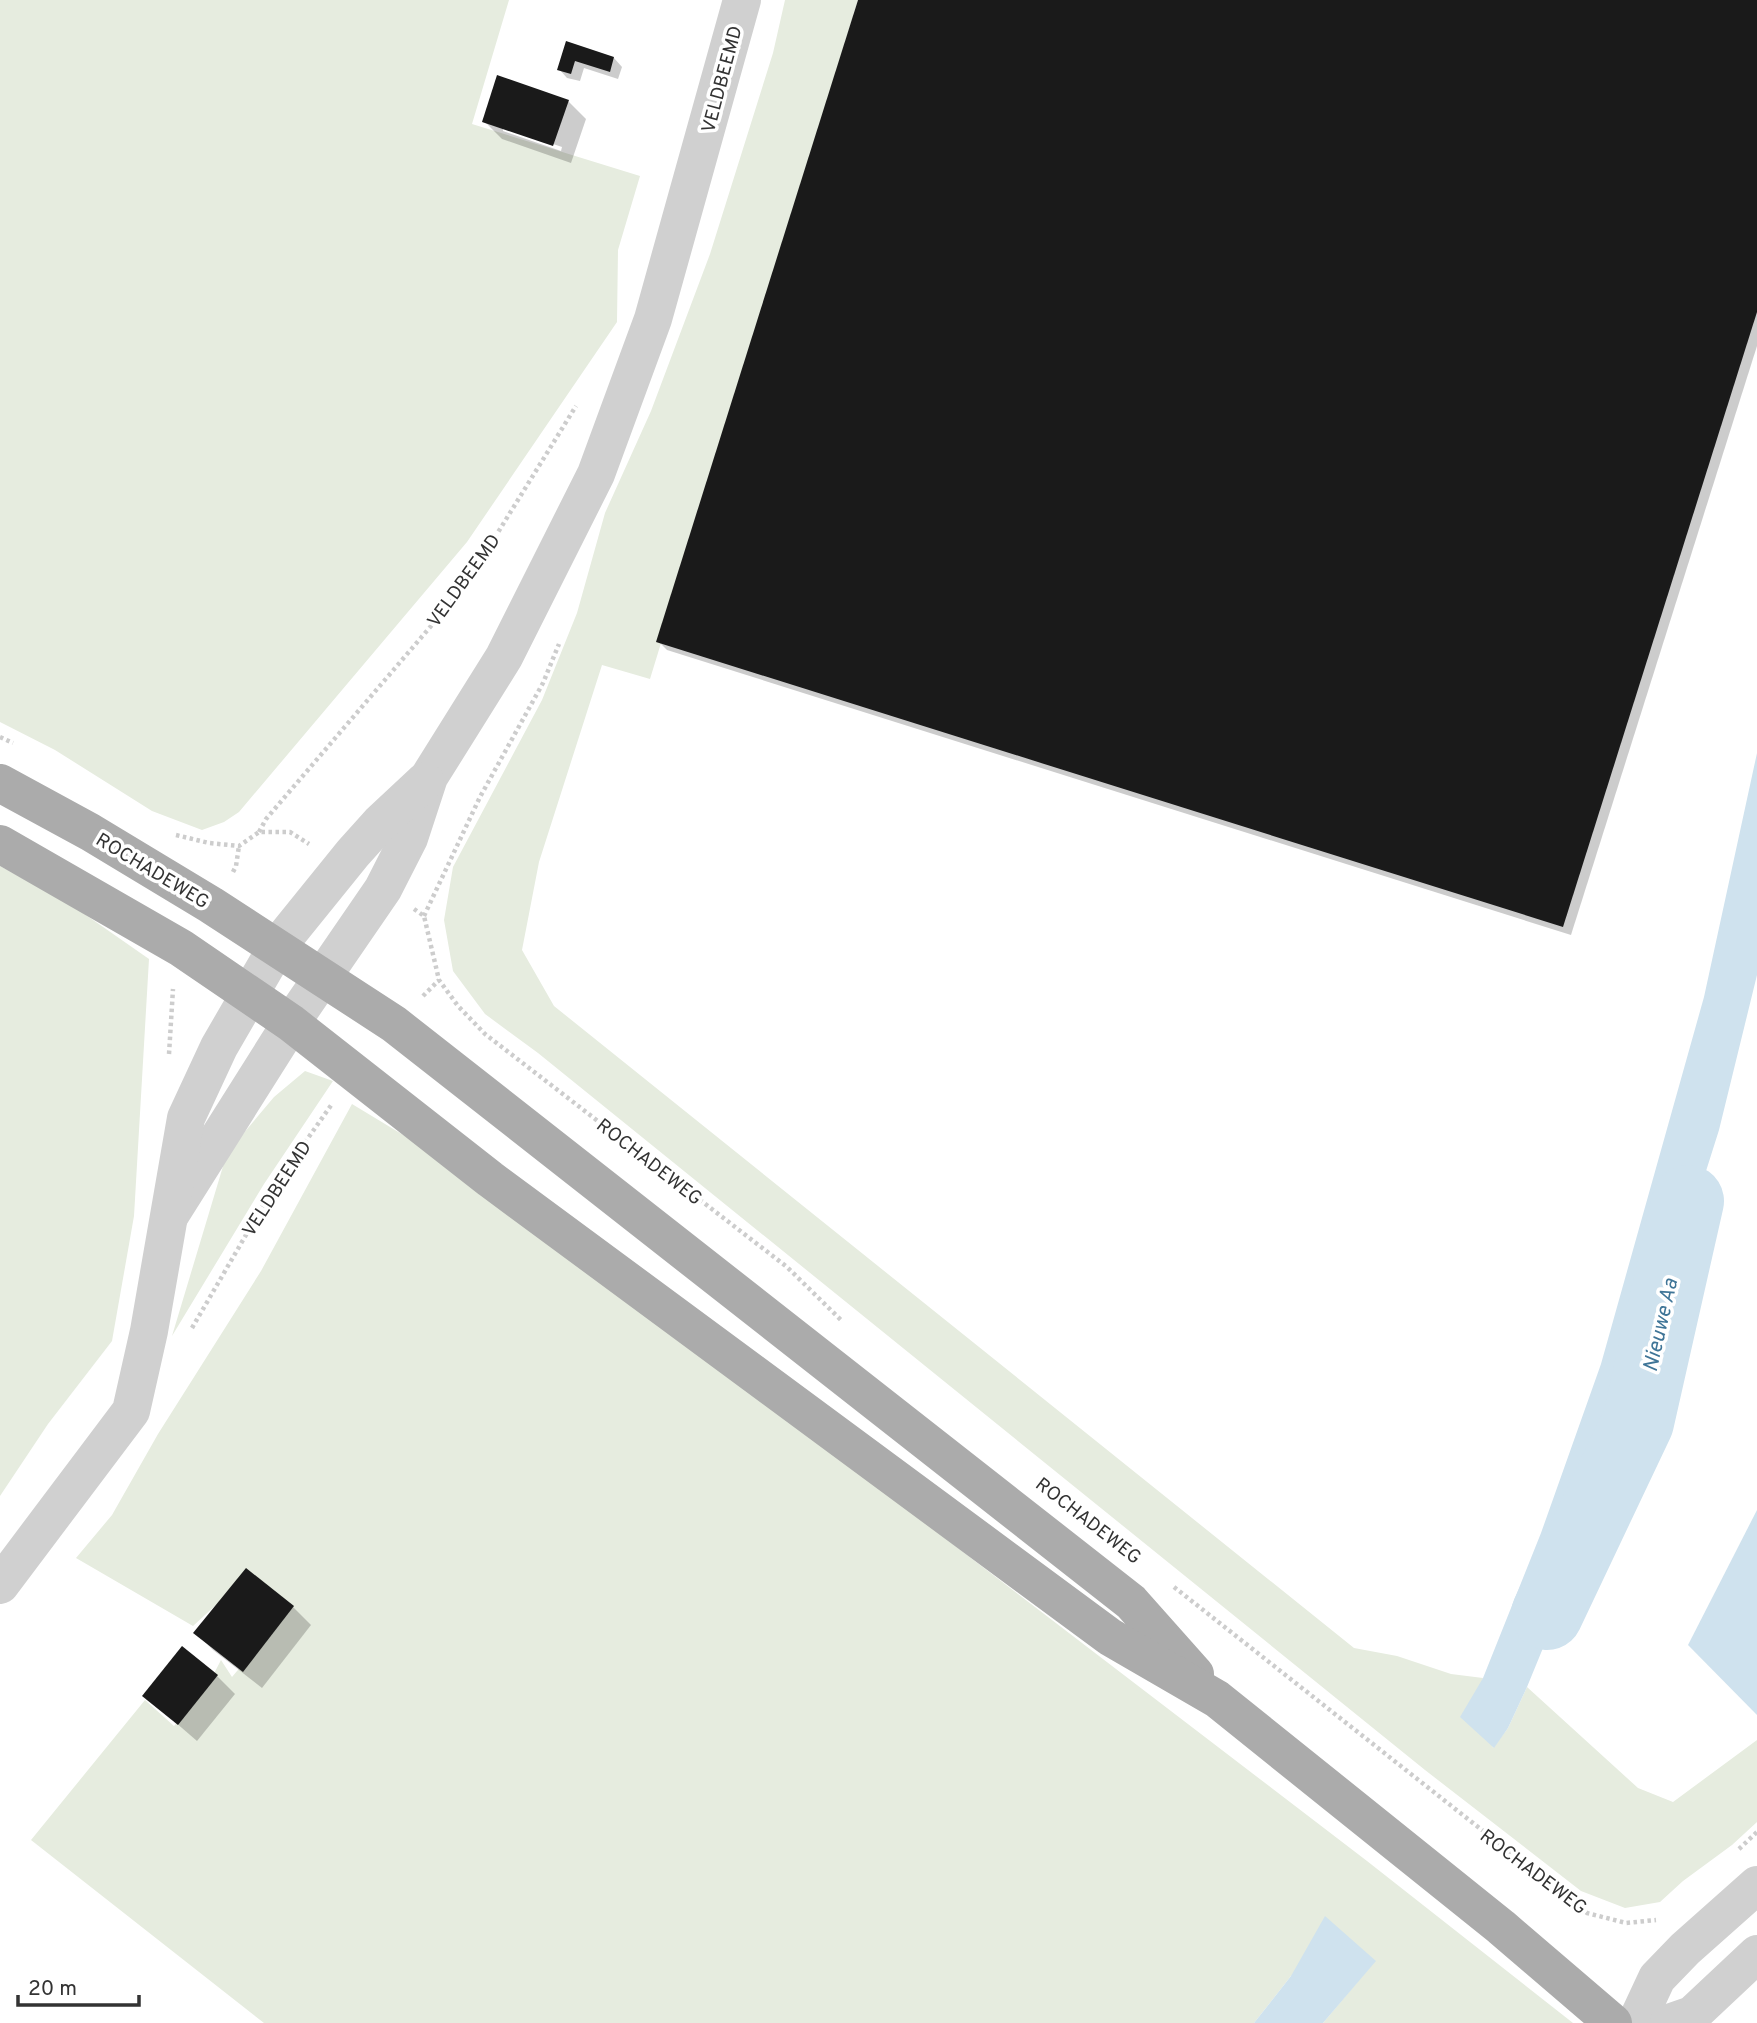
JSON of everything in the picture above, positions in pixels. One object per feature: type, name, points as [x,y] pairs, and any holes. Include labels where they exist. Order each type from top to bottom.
[{"type":"main road","name":"ROCHADEWEG","points":[[0,783],[90,832],[277,947],[394,1024],[1131,1602],[1217,1699]]},
{"type":"main road","name":"ROCHADEWEG","points":[[0,844],[169,941],[290,1023],[490,1179],[1110,1637],[1217,1699],[1501,1927],[1613,2023]]},
{"type":"street","name":"VELDBEEMD","points":[[170,1216],[290,1023],[383,889],[409,838],[429,777],[504,657],[596,474],[653,319],[742,0]]},
{"type":"street","name":"VELDBEEMD","points":[[0,1585],[131,1410],[170,1216],[186,1118],[219,1047],[277,947],[353,853],[380,823],[429,777]]},
{"type":"street","points":[[1636,2023],[1657,1978],[1685,1949],[1757,1885]]},
{"type":"street","points":[[1670,2023],[1692,2015],[1757,1954]]},
{"type":"path","name":"VELDBEEMD","points":[[259,832],[266,819],[471,576],[583,395]]},
{"type":"path","points":[[424,916],[480,797],[543,683],[562,635]]},
{"type":"path","name":"ROCHADEWEG","points":[[394,1024],[439,980],[458,1006],[485,1034],[787,1267],[851,1330]]},
{"type":"path","name":"VELDBEEMD","points":[[184,1338],[275,1185],[354,1074]]},
{"type":"path","name":"ROCHADEWEG","points":[[1172,1585],[1587,1913],[1626,1923],[1656,1920],[1668,1928],[1685,1949]]},
{"type":"shaded area","points":[[0,0],[509,0],[472,124],[640,176],[618,250],[617,322],[467,542],[239,812],[224,822],[202,830],[152,811],[55,750],[0,722]]},
{"type":"shaded area","points":[[785,0],[858,0],[650,679],[602,665],[539,862],[522,950],[554,1006],[1354,1648],[1397,1656],[1451,1674],[1483,1678],[1481,1685],[1493,1748],[1508,1728],[1527,1687],[1638,1788],[1673,1802],[1757,1740],[1757,1822],[1660,1902],[1625,1908],[1581,1891],[1425,1770],[538,1053],[485,1014],[453,971],[444,920],[453,867],[542,700],[577,613],[605,513],[651,411],[710,254],[773,53]]},
{"type":"shaded area","points":[[0,866],[73,906],[149,959],[134,1216],[112,1341],[48,1424],[0,1496]]},
{"type":"shaded area","points":[[305,1071],[333,1081],[264,1184],[172,1336],[227,1153],[274,1097]]},
{"type":"shaded area","points":[[352,1104],[433,1153],[788,1418],[1367,1861],[1573,2023],[1323,2023],[1375,1961],[1291,1976],[1254,2023],[264,2023],[31,1840],[145,1700],[174,1726],[208,1685],[221,1660],[232,1677],[284,1615],[243,1580],[193,1626],[76,1558],[112,1515],[158,1434],[261,1271]]},
{"type":"water","points":[[1757,753],[1757,975],[1719,1130],[1638,1386],[1566,1592],[1527,1687],[1508,1728],[1494,1748],[1460,1717],[1483,1678],[1541,1533],[1601,1364],[1704,997]]},
{"type":"water","points":[[1757,1510],[1757,1715],[1688,1645]]},
{"type":"water","points":[[1325,1916],[1376,1961],[1323,2023],[1254,2023],[1291,1976]]},
{"type":"building","points":[[858,0],[1757,0],[1757,312],[1563,927],[656,642]]},
{"type":"building","points":[[566,41],[614,57],[610,72],[575,61],[571,74],[557,70]]},
{"type":"building","points":[[497,75],[569,100],[553,146],[482,122]]},
{"type":"building","points":[[246,1568],[294,1606],[243,1672],[193,1633]]},
{"type":"building","points":[[182,1646],[218,1675],[178,1725],[142,1696]]},
{"type":"waterway","name":"Nieuwe Aa","points":[[1547,1614],[1638,1422],[1688,1201]]}]
